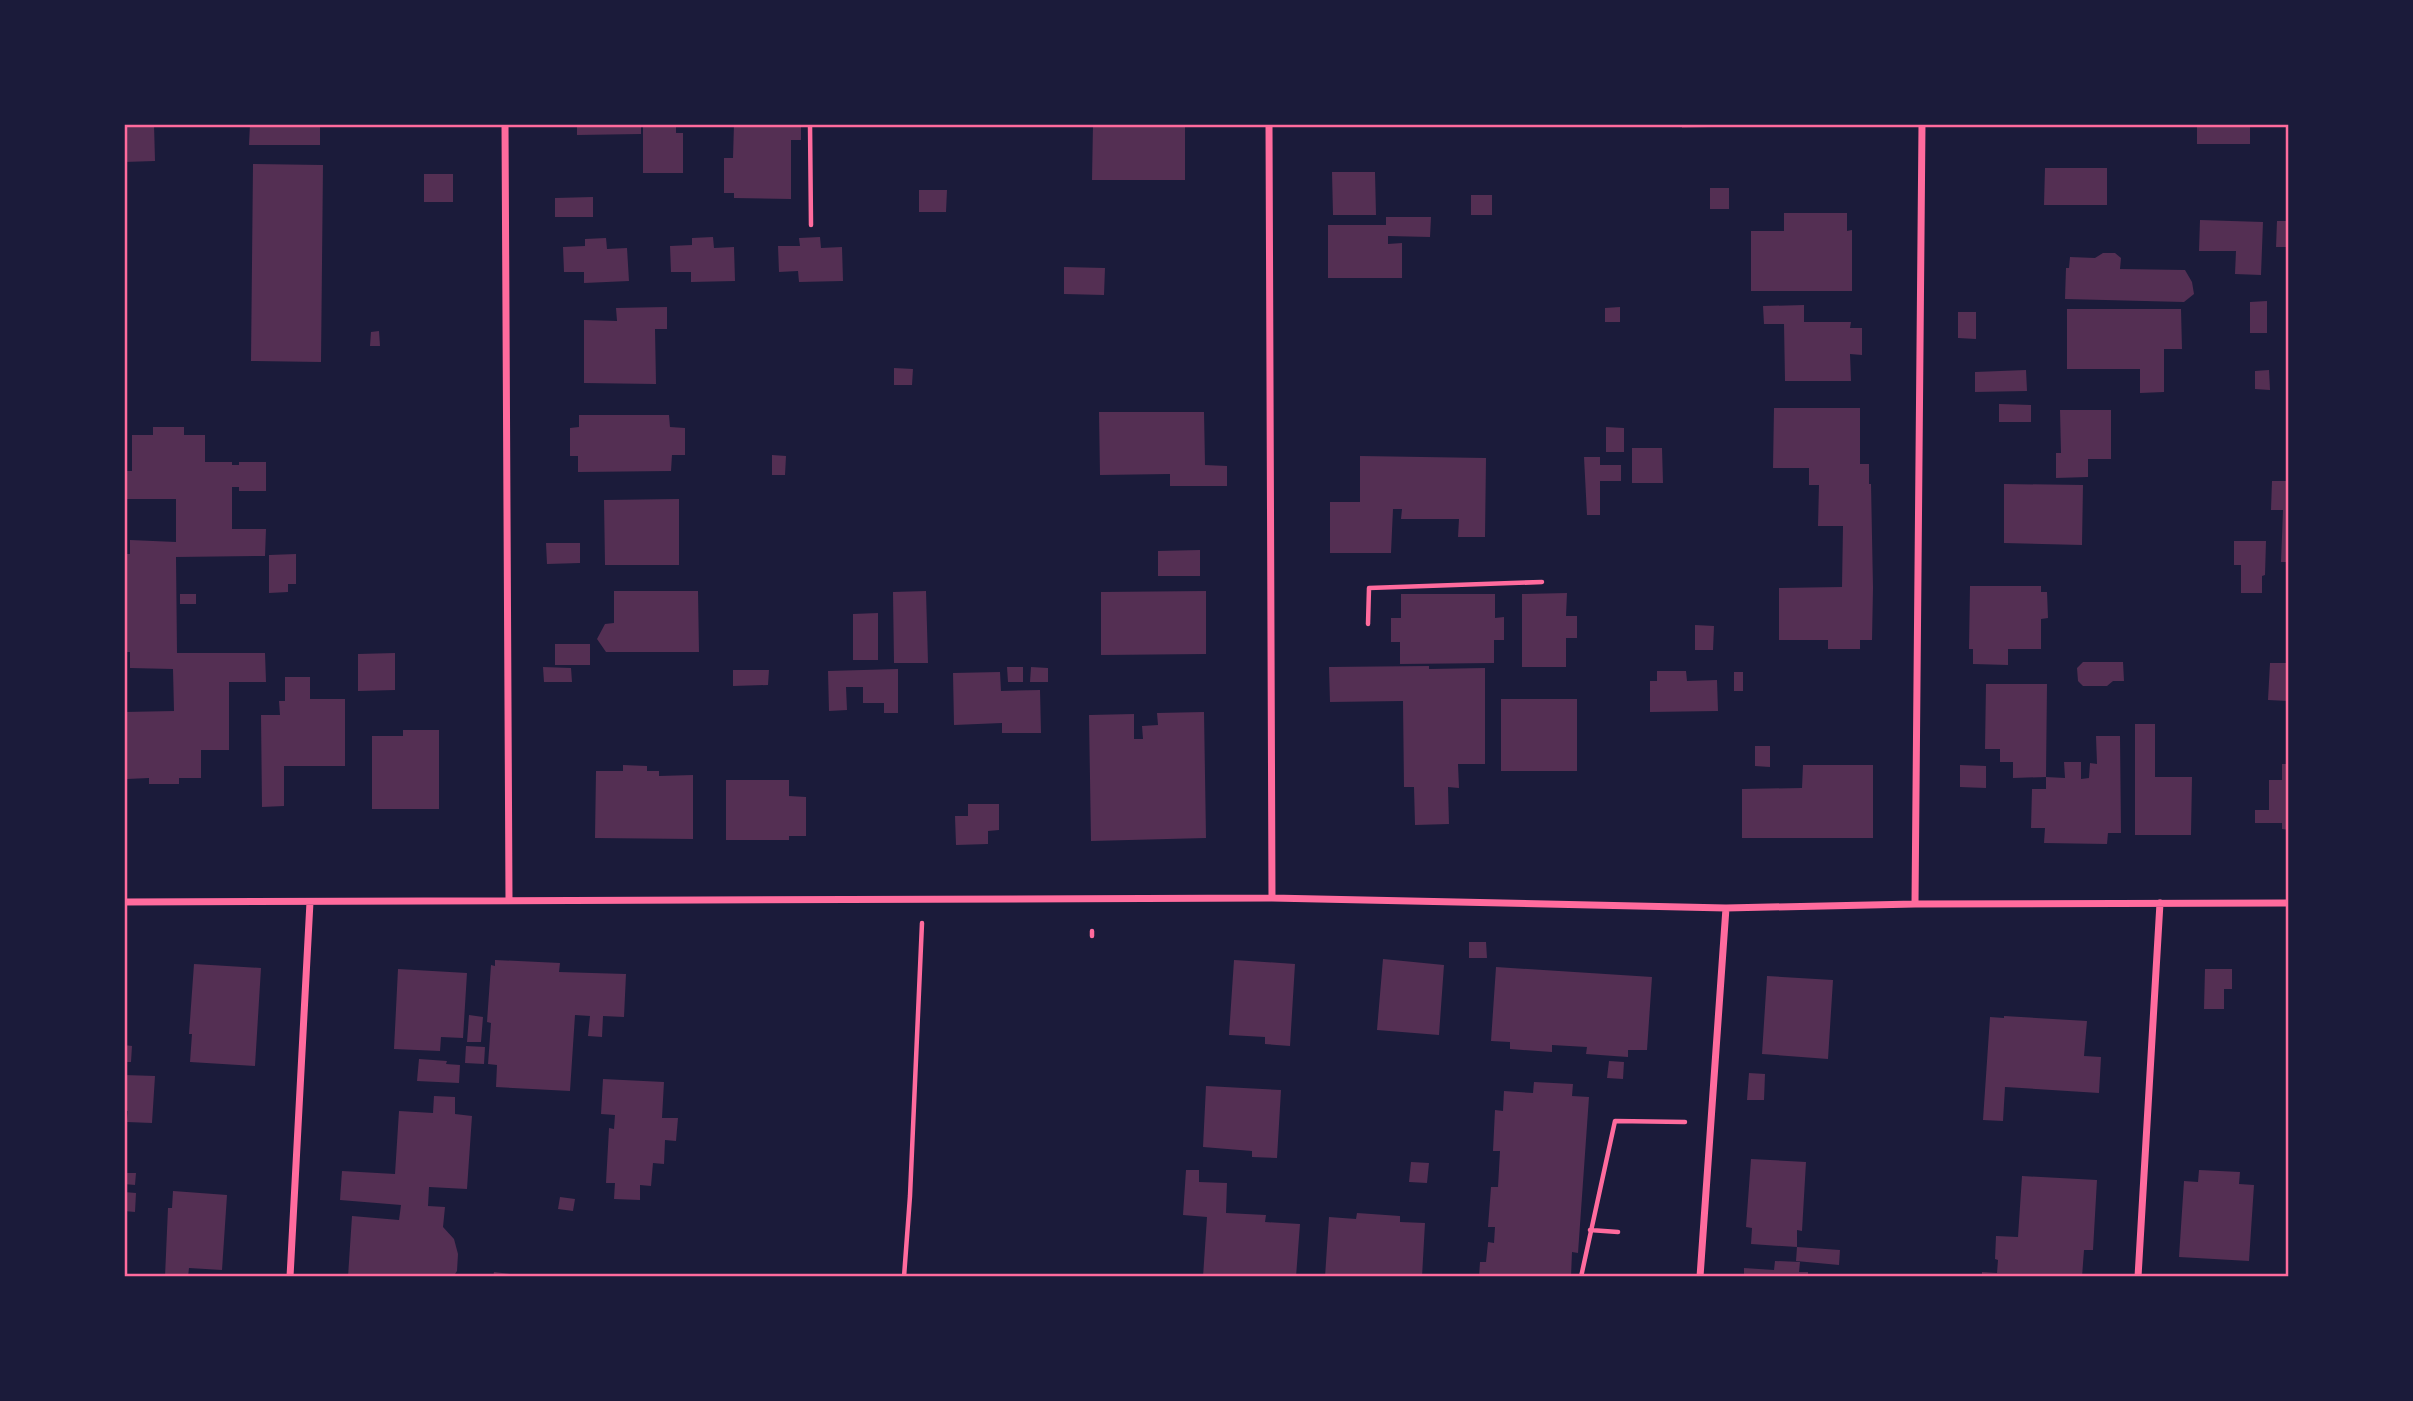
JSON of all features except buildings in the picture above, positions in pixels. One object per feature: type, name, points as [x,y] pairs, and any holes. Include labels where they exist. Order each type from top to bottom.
[{"type":"street","points":[[505,124],[509,899]]},
{"type":"street","points":[[1269,124],[1272,898]]},
{"type":"street","points":[[1915,904],[1922,124]]},
{"type":"street","points":[[124,902],[1272,898],[1726,908],[1915,904],[2289,903]]},
{"type":"street","points":[[290,1277],[310,902]]},
{"type":"street","points":[[2138,1277],[2161,903]]},
{"type":"street","points":[[1700,1277],[1726,908]]},
{"type":"path","points":[[810,124],[811,225]]},
{"type":"path","points":[[1368,625],[1369,588],[1542,582]]},
{"type":"path","points":[[904,1277],[923,898]]},
{"type":"path","points":[[1581,1277],[1615,1121],[1711,1123]]},
{"type":"path","points":[[1590,1230],[1618,1232]]}]
